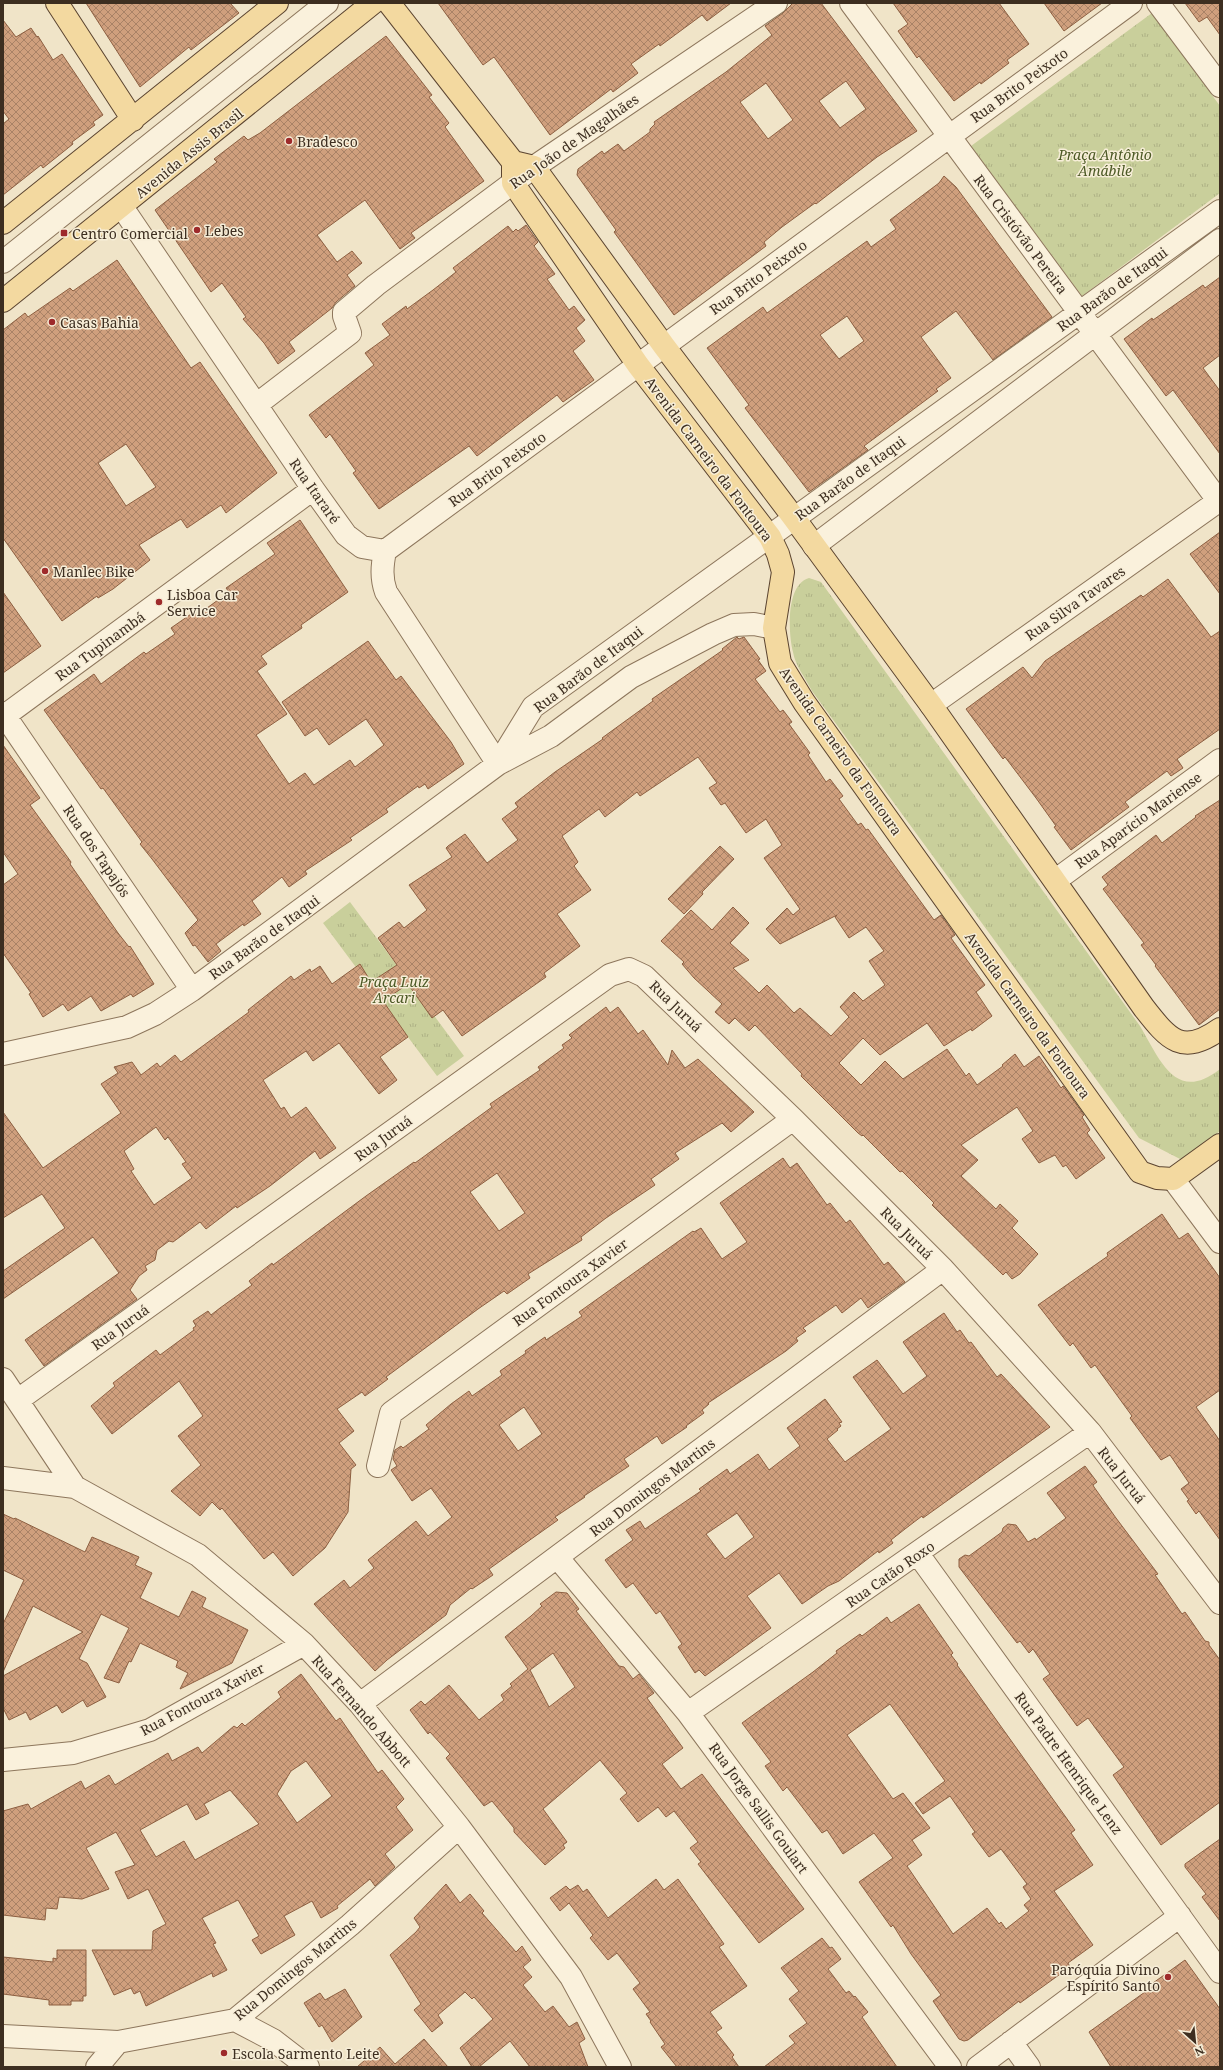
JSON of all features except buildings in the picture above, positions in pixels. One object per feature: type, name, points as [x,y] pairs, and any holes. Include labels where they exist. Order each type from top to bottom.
[{"type":"main road","points":[[57,3],[133,120]]},
{"type":"main road","points":[[3,223],[277,3]]},
{"type":"main road","name":"Avenida Assis Brasil","points":[[3,302],[373,3]]},
{"type":"main road","points":[[389,3],[513,162],[513,183]]},
{"type":"main road","points":[[513,162],[534,167],[664,346],[794,518],[931,705],[1056,880],[1144,1008],[1162,1031],[1175,1041],[1192,1044],[1210,1037],[1220,1029]]},
{"type":"main road","name":"Avenida Carneiro da Fontoura","points":[[513,183],[638,366],[770,537],[778,554],[783,572],[774,628],[780,663],[804,702],[1140,1172],[1157,1178],[1173,1179]]},
{"type":"main road","points":[[1173,1179],[1220,1145]]},
{"type":"street","points":[[3,262],[327,3]]},
{"type":"street","name":"Rua João de Magalhães","points":[[256,405],[350,333],[344,312],[376,285],[534,167],[776,3]]},
{"type":"street","name":"Rua Cristóvão Pereira","points":[[851,3],[1220,502]]},
{"type":"street","name":"Rua Brito Peixoto","points":[[385,551],[1131,3]]},
{"type":"street","points":[[1158,3],[1220,86]]},
{"type":"street","name":"Rua Itararé","points":[[122,207],[313,490],[346,535],[362,547],[385,551]]},
{"type":"street","name":"Rua Barão de Itaqui","points":[[498,764],[532,707],[770,537],[794,518],[1220,211]]},
{"type":"street","name":"Rua Barão de Itaqui","points":[[814,546],[1220,240]]},
{"type":"street","points":[[943,411],[960,435]]},
{"type":"street","name":"Rua Tupinambá","points":[[4,715],[313,490]]},
{"type":"street","name":"Rua Silva Tavares","points":[[931,705],[1220,502]]},
{"type":"street","points":[[385,551],[382,568],[382,582],[386,592],[498,764]]},
{"type":"street","name":"Rua Barão de Itaqui","points":[[3,1054],[127,1027],[155,1014],[192,990],[498,764],[551,736],[631,676],[713,634],[734,625],[754,624],[774,628]]},
{"type":"street","points":[[532,707],[551,736]]},
{"type":"street","name":"Rua dos Tapajós","points":[[4,715],[192,990]]},
{"type":"street","name":"Rua Aparício Mariense","points":[[1056,880],[1220,760]]},
{"type":"street","name":"Rua Juruá","points":[[18,1400],[610,975],[629,969],[644,976],[792,1119],[943,1269],[1090,1432],[1217,1592]]},
{"type":"street","name":"Rua Fontoura Xavier","points":[[378,1466],[391,1413],[792,1119]]},
{"type":"street","points":[[1173,1179],[1220,1242]]},
{"type":"street","name":"Rua Domingos Martins","points":[[360,1704],[943,1269]]},
{"type":"street","points":[[3,1379],[75,1487]]},
{"type":"street","name":"Rua Catão Roxo","points":[[688,1713],[918,1554],[1090,1432]]},
{"type":"street","name":"Rua Fernando Abbott","points":[[3,1478],[75,1487],[198,1555],[304,1644],[360,1704],[459,1827],[571,1977],[620,2067]]},
{"type":"street","name":"Rua Padre Henrique Lenz","points":[[918,1554],[1220,1972]]},
{"type":"street","name":"Rua Jorge Sallis Goulart","points":[[557,1557],[688,1713],[950,2067]]},
{"type":"street","name":"Rua Fontoura Xavier","points":[[3,1760],[73,1753],[150,1730],[304,1644]]},
{"type":"street","name":"Rua Domingos Martins","points":[[3,2036],[118,2042],[235,2020],[350,1925],[459,1827]]},
{"type":"street","points":[[978,2067],[1180,1916]]},
{"type":"street","points":[[235,2020],[272,2040],[308,2067]]},
{"type":"street","points":[[97,2067],[118,2042]]},
{"type":"street","points":[[1011,2042],[1029,2067]]},
{"type":"green space","name":"Praça Antônio Amábile","points":[[1152,13],[1220,106],[1220,193],[1082,296],[971,146]]},
{"type":"green space","points":[[809,578],[821,582],[1140,1026],[1162,1064],[1181,1080],[1192,1082],[1205,1079],[1220,1069],[1220,1131],[1182,1160],[1139,1138],[812,691],[794,657],[790,633],[790,610],[796,589],[802,582]]},
{"type":"green space","name":"Praça Luiz Arcari","points":[[350,902],[464,1056],[437,1076],[323,923]]},
{"type":"place","name":"Bradesco","points":[[289,141]]},
{"type":"place","name":"Lebes","points":[[197,230]]},
{"type":"place","name":"Centro Comercial","points":[[64,233]]},
{"type":"place","name":"Casas Bahia","points":[[52,322]]},
{"type":"place","name":"Manlec Bike","points":[[45,571]]},
{"type":"place","name":"Lisboa Car Service","points":[[159,602]]},
{"type":"place","name":"Paróquia Divino Espírito Santo","points":[[1168,1977]]},
{"type":"place","name":"Escola Sarmento Leite","points":[[224,2053]]}]
